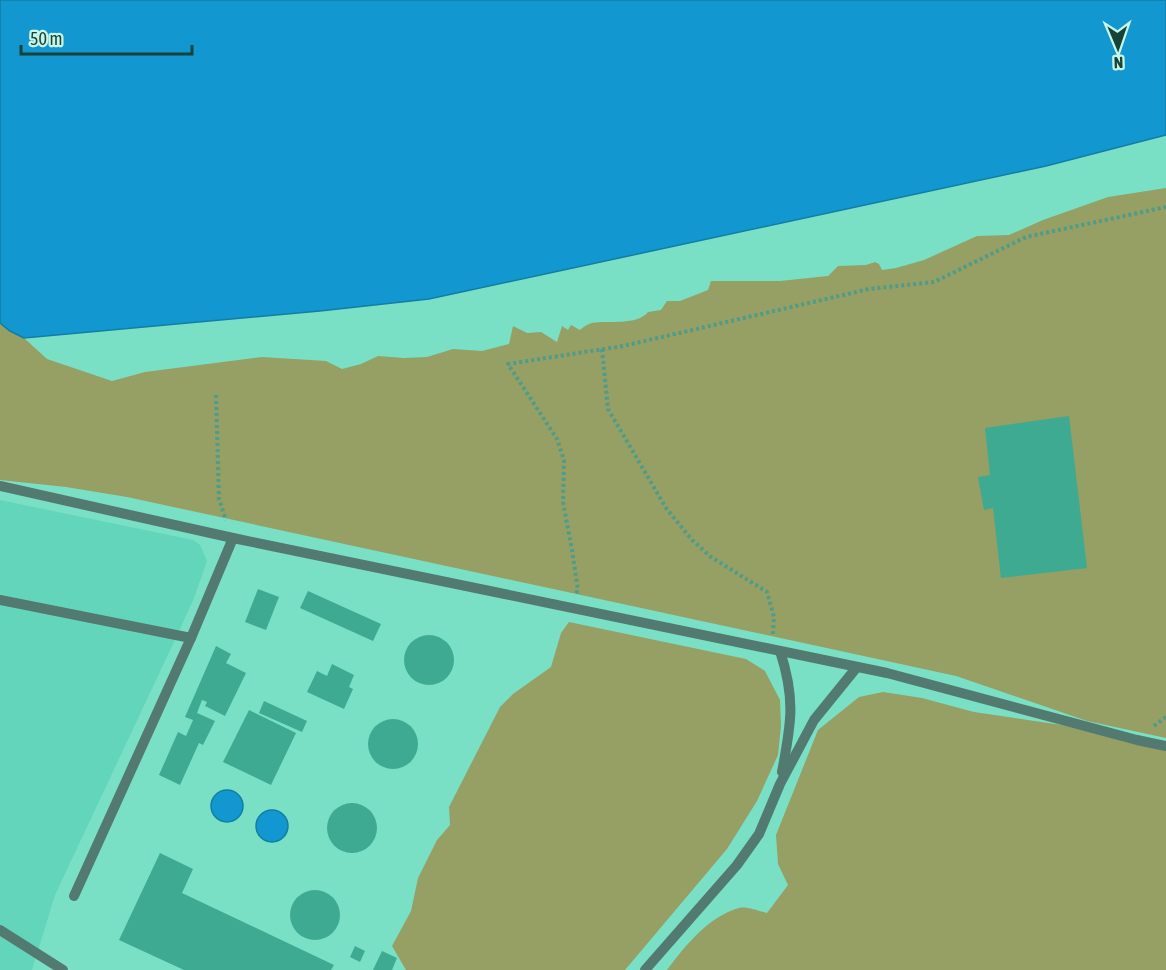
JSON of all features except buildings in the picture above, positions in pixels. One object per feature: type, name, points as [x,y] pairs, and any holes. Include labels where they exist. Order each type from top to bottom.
[{"type":"street","points":[[0,486],[233,538],[857,667],[1166,746]]},
{"type":"street","points":[[74,896],[233,538]]},
{"type":"street","points":[[0,600],[190,638]]},
{"type":"street","points":[[776,651],[789,677],[791,704],[790,728],[780,784]]},
{"type":"street","points":[[645,970],[737,865],[759,834],[780,784],[814,720],[857,667]]},
{"type":"street","points":[[0,930],[63,970]]},
{"type":"path","points":[[569,607],[578,590],[563,502],[564,460],[557,439],[508,364],[602,349],[869,289],[934,282],[1026,237],[1166,207]]},
{"type":"path","points":[[602,349],[608,409],[666,508],[692,540],[711,557],[767,592],[774,617],[776,651]]},
{"type":"path","points":[[216,395],[219,499],[233,538]]},
{"type":"shaded area","points":[[1166,188],[1166,738],[1087,721],[956,676],[127,497],[66,487],[0,480],[0,323],[24,338],[47,359],[112,381],[145,372],[262,357],[326,361],[342,369],[378,356],[427,357],[453,349],[482,351],[509,344],[513,326],[527,333],[541,332],[557,342],[562,326],[568,330],[571,325],[580,330],[592,323],[637,319],[648,312],[661,310],[667,301],[680,301],[708,290],[711,281],[780,281],[828,276],[838,266],[866,265],[875,262],[882,270],[896,268],[924,260],[977,236],[1009,235],[1043,220],[1108,197]]},
{"type":"shaded area","points":[[0,500],[193,540],[200,545],[207,561],[180,629],[55,895],[32,970],[0,970]]},
{"type":"shaded area","points":[[569,622],[746,659],[765,671],[780,700],[781,726],[778,755],[757,801],[727,849],[625,970],[406,970],[392,946],[411,911],[418,878],[437,840],[450,825],[449,807],[500,707],[513,694],[551,667],[561,633]]},
{"type":"shaded area","points":[[883,692],[922,698],[974,712],[1062,725],[1166,750],[1166,970],[667,970],[698,933],[728,912],[739,908],[749,908],[767,913],[788,885],[778,864],[776,835],[818,730],[859,697]]},
{"type":"water","points":[[0,0],[1166,0],[1166,135],[1046,166],[429,299],[24,338],[0,323]]},
{"type":"water","points":[[227,790],[238,795],[243,806],[238,817],[227,822],[216,817],[211,806],[216,795]]},
{"type":"water","points":[[272,810],[283,815],[288,826],[283,837],[272,842],[261,837],[256,826],[261,815]]}]
